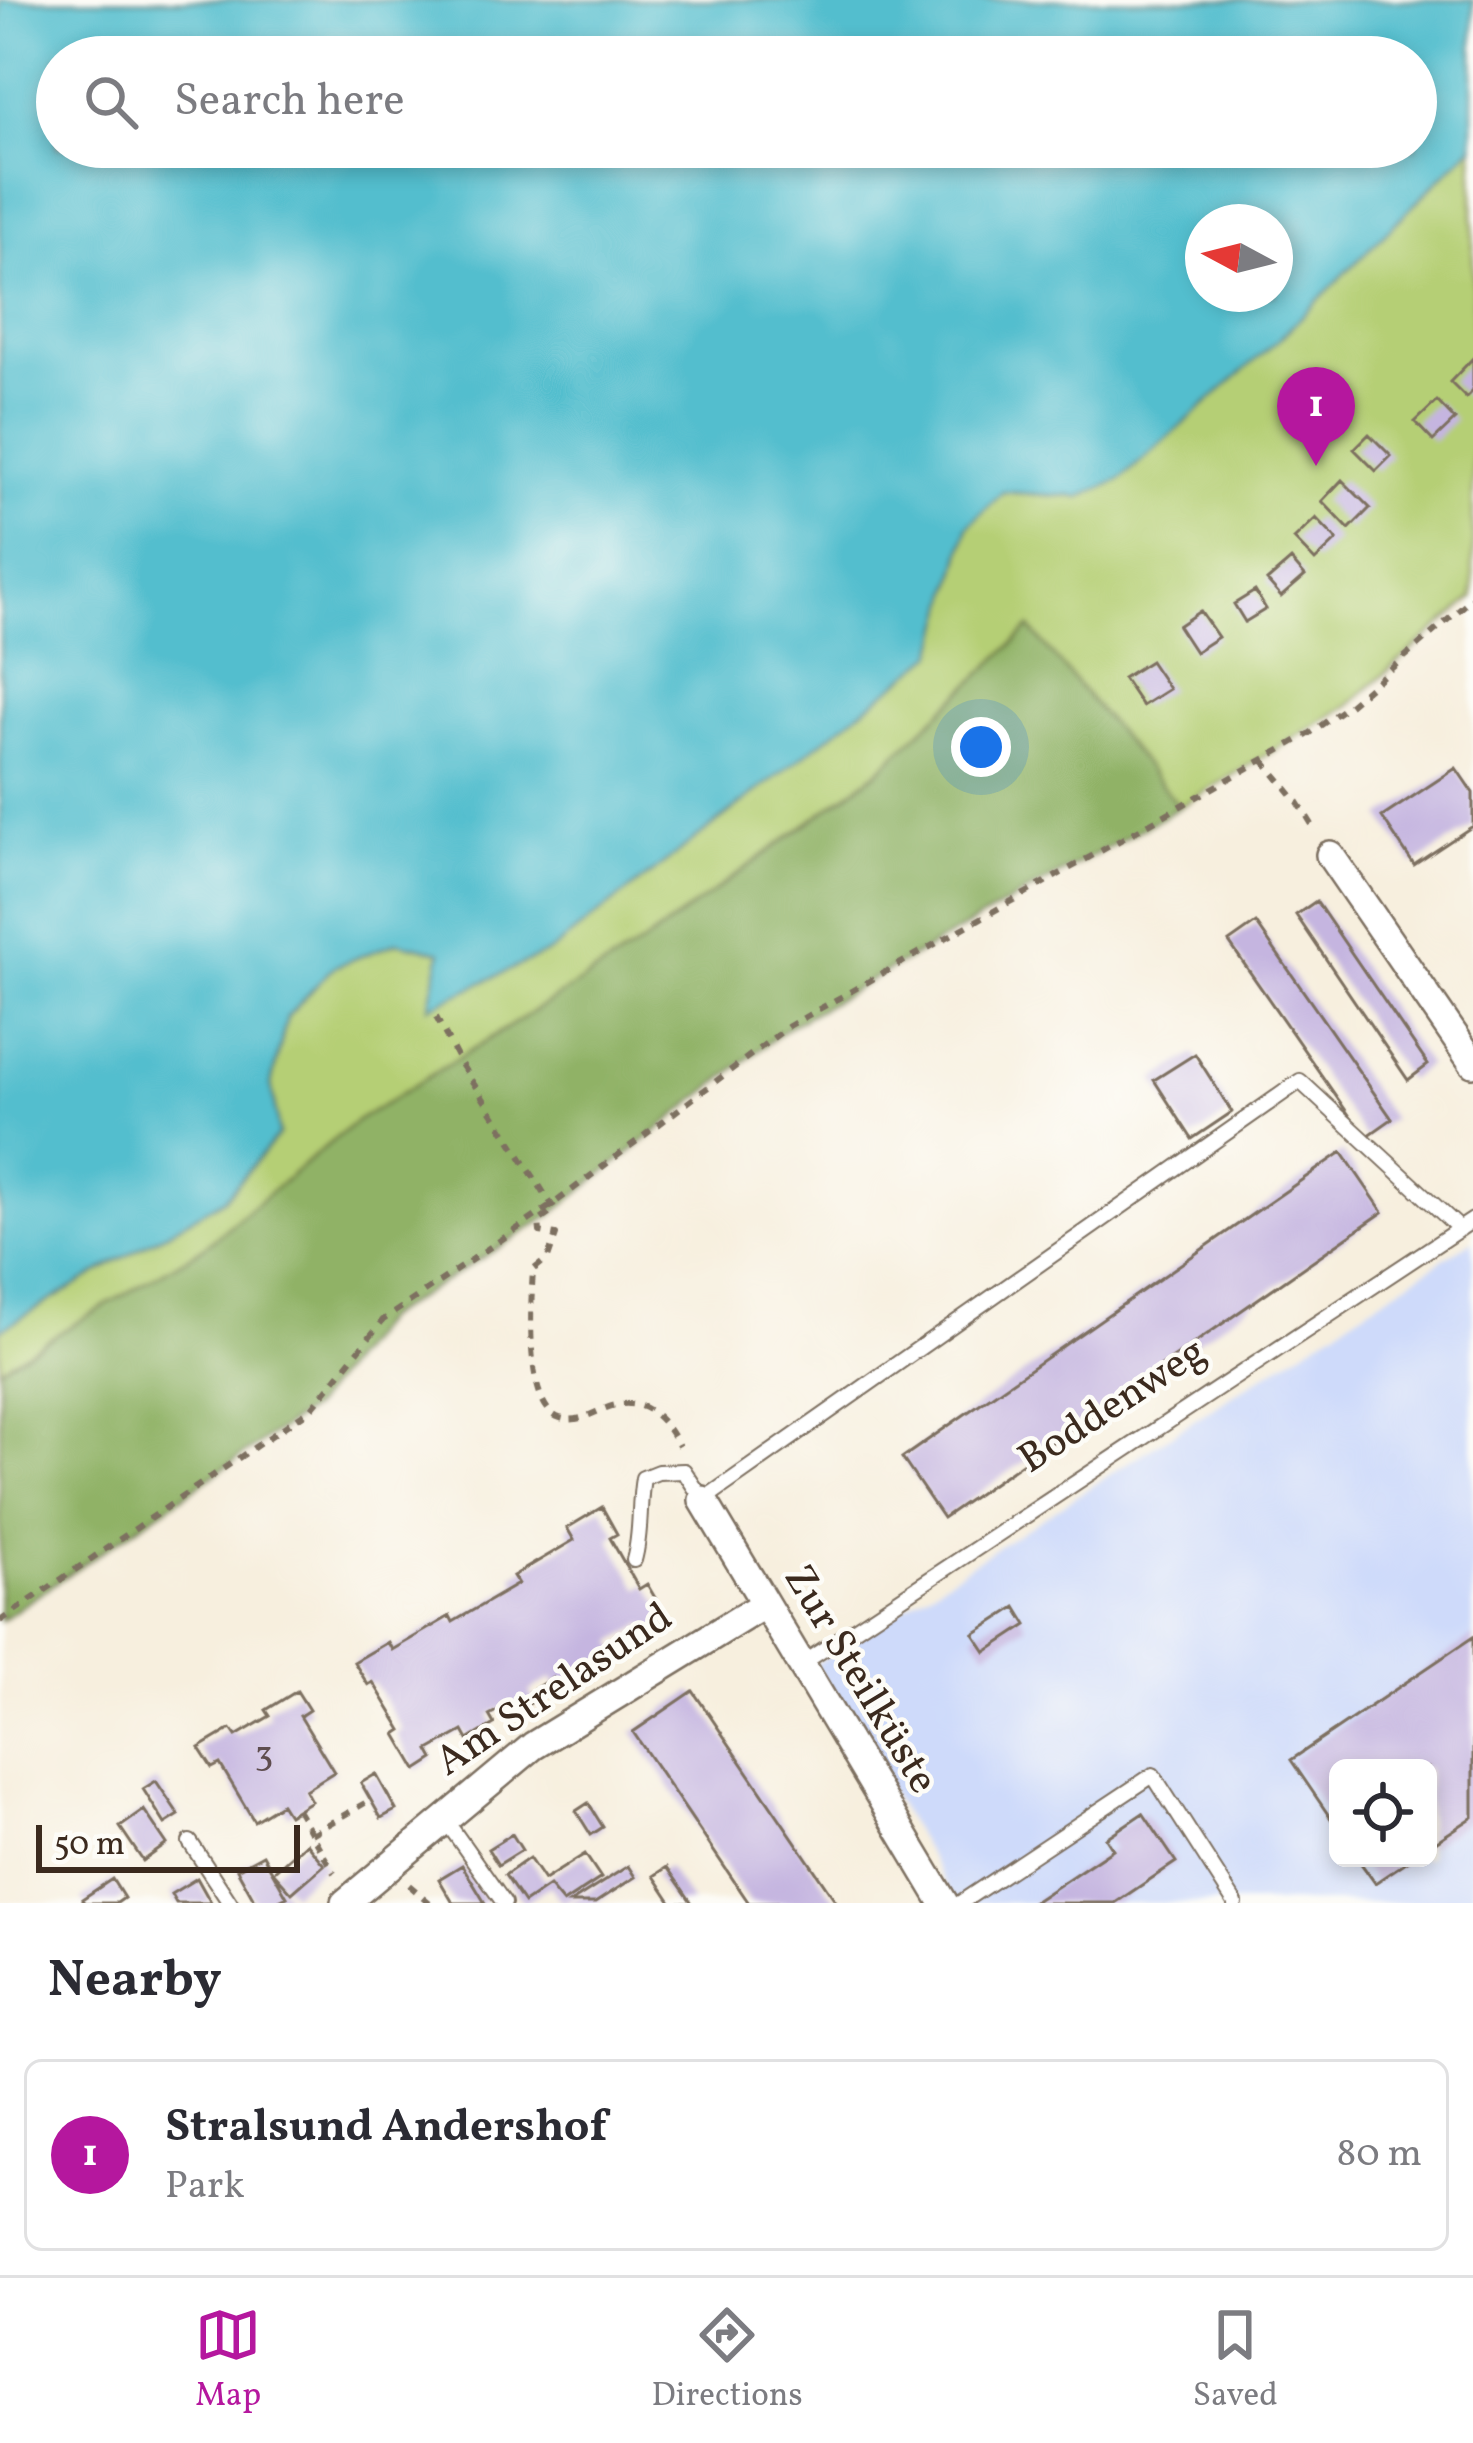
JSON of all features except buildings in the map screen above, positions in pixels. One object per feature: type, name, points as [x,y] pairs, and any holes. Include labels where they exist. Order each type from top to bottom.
[{"type":"street","points":[[1330,854],[1473,1063]]},
{"type":"street","name":"Zur Steilküste","points":[[703,1500],[944,1903]]},
{"type":"street","name":"Am Strelasund","points":[[348,1901],[532,1746],[764,1605]]},
{"type":"lane","points":[[634,1560],[642,1535],[639,1500],[643,1478],[684,1471],[703,1500],[1300,1082],[1466,1225]]},
{"type":"lane","name":"Boddenweg","points":[[800,1664],[1466,1225]]},
{"type":"lane","points":[[959,1903],[1153,1775],[1235,1903]]},
{"type":"lane","points":[[444,1817],[504,1903]]},
{"type":"lane","points":[[190,1842],[230,1903]]},
{"type":"path","points":[[0,1621],[312,1408],[383,1319],[552,1204],[789,1026],[1310,734],[1473,598]]},
{"type":"path","points":[[1262,760],[1298,802]]},
{"type":"path","points":[[436,1017],[459,1061],[552,1204],[554,1214],[541,1218],[537,1230],[556,1235],[548,1258],[533,1270],[540,1403],[556,1418],[574,1420],[622,1404],[649,1409],[662,1418],[678,1444],[684,1471]]},
{"type":"path","points":[[311,1834],[365,1803]]},
{"type":"path","points":[[297,1809],[348,1901]]},
{"type":"shaded area","points":[[1473,1240],[1473,1903],[957,1903],[815,1665]]},
{"type":"green space","points":[[1473,146],[1473,598],[1349,705],[1180,807],[1027,631],[875,774],[642,944],[354,1123],[203,1248],[0,1368],[0,1330],[225,1198],[279,1134],[271,1084],[287,1017],[333,967],[397,942],[442,952],[430,1006],[953,586],[968,526],[1003,492],[1079,497],[1278,340]]},
{"type":"green space","points":[[1030,628],[1180,807],[789,1026],[550,1216],[383,1319],[312,1408],[0,1621],[0,1368],[203,1248],[354,1123],[642,944],[875,774]]},
{"type":"water","points":[[0,0],[1473,0],[1473,146],[1278,340],[1120,480],[1080,497],[1003,492],[968,526],[935,654],[551,951],[429,1007],[441,952],[397,942],[333,967],[287,1017],[271,1084],[279,1134],[225,1198],[0,1330]]},
{"type":"place","name":"Stralsund Andershof","points":[[1316,466]]}]
